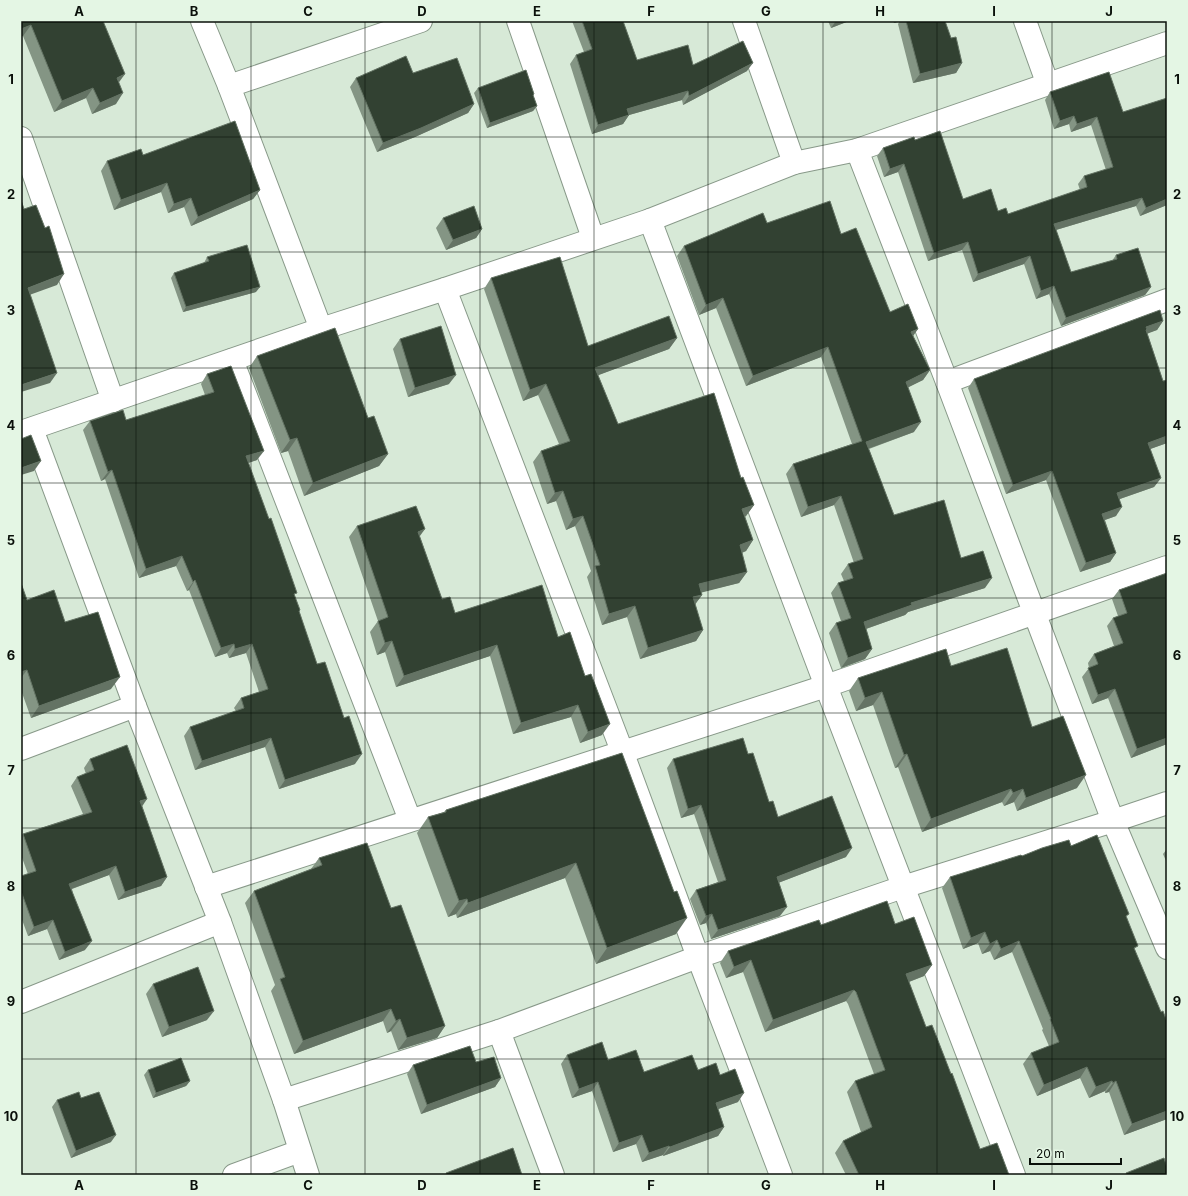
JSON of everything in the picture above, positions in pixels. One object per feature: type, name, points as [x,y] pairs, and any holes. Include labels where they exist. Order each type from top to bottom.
[{"type":"street","points":[[202,21],[229,86],[321,329]]},
{"type":"street","points":[[229,86],[421,21]]},
{"type":"street","points":[[518,21],[593,238]]},
{"type":"street","points":[[744,21],[794,164]]},
{"type":"street","points":[[1025,21],[1048,84]]},
{"type":"street","points":[[308,1175],[284,1100],[220,922],[26,430],[321,329],[650,220],[794,164],[857,150],[1167,43]]},
{"type":"street","points":[[21,138],[114,401]]},
{"type":"street","points":[[857,150],[947,382],[1113,821],[1167,948]]},
{"type":"street","points":[[650,220],[826,686],[1014,1175]]},
{"type":"street","points":[[445,289],[782,1175]]},
{"type":"street","points":[[947,382],[1167,300]]},
{"type":"street","points":[[232,360],[410,820]]},
{"type":"street","points":[[206,887],[826,686],[1167,567]]},
{"type":"street","points":[[21,749],[135,706]]},
{"type":"street","points":[[284,1100],[499,1031],[698,957],[903,887],[1167,803]]},
{"type":"street","points":[[21,1002],[220,922]]},
{"type":"street","points":[[499,1031],[553,1175]]},
{"type":"street","points":[[234,1175],[300,1151]]},
{"type":"building","points":[[21,21],[103,21],[125,74],[117,78],[123,93],[100,103],[93,88],[62,101],[31,25],[21,29]]},
{"type":"building","points":[[582,21],[623,21],[637,60],[688,45],[693,65],[743,41],[753,63],[689,96],[688,91],[627,109],[629,115],[598,125],[576,55],[592,49]]},
{"type":"building","points":[[906,21],[945,21],[951,38],[956,37],[962,63],[920,74]]},
{"type":"building","points":[[406,56],[413,73],[457,58],[474,104],[383,143],[356,78]]},
{"type":"building","points":[[526,70],[537,106],[490,123],[478,88]]},
{"type":"building","points":[[1109,72],[1123,112],[1167,98],[1167,199],[1146,208],[1142,198],[1054,224],[1071,272],[1117,259],[1116,255],[1138,248],[1151,287],[1066,318],[1054,286],[1041,291],[1030,256],[978,274],[968,242],[934,253],[904,164],[890,169],[883,148],[914,137],[915,140],[940,131],[963,199],[991,189],[998,211],[1006,208],[1008,214],[1087,187],[1084,176],[1113,167],[1097,117],[1077,124],[1074,116],[1060,121],[1050,92]]},
{"type":"building","points":[[235,121],[260,190],[198,217],[191,198],[174,204],[167,183],[121,200],[107,161],[141,149],[143,155]]},
{"type":"building","points":[[21,200],[24,209],[36,205],[45,228],[49,226],[64,274],[28,288],[57,373],[21,385]]},
{"type":"building","points":[[830,201],[841,234],[856,228],[890,312],[908,304],[918,329],[911,332],[930,370],[906,382],[921,422],[866,442],[894,515],[944,500],[961,558],[983,551],[992,578],[911,603],[912,605],[864,622],[872,649],[848,658],[836,623],[851,618],[838,583],[853,578],[848,564],[863,559],[841,496],[808,507],[793,464],[862,441],[828,347],[753,376],[723,298],[706,305],[684,246],[763,213],[767,223]]},
{"type":"building","points":[[474,206],[482,229],[453,240],[443,218]]},
{"type":"building","points":[[247,245],[260,287],[186,307],[174,273],[209,261],[207,257]]},
{"type":"building","points":[[560,257],[588,346],[669,316],[677,338],[595,368],[618,424],[714,393],[741,478],[743,477],[754,505],[742,509],[753,540],[740,545],[747,572],[699,584],[702,595],[693,597],[703,630],[648,648],[635,606],[609,614],[595,566],[600,565],[583,516],[573,519],[563,491],[555,493],[541,451],[570,441],[546,384],[530,390],[491,278]]},
{"type":"building","points":[[1160,310],[1163,321],[1146,327],[1146,330],[1163,381],[1167,380],[1167,436],[1148,443],[1161,478],[1117,493],[1122,507],[1102,514],[1116,553],[1086,563],[1052,471],[1013,485],[974,379]]},
{"type":"building","points":[[441,326],[456,375],[415,388],[400,339]]},
{"type":"building","points":[[335,328],[368,418],[374,416],[388,454],[313,483],[297,438],[290,440],[257,356]]},
{"type":"building","points":[[231,366],[264,451],[246,456],[269,519],[271,518],[297,593],[294,594],[317,664],[325,662],[344,718],[349,716],[362,754],[285,780],[271,738],[202,761],[190,727],[244,708],[241,698],[268,689],[252,644],[235,649],[234,644],[221,648],[195,580],[193,582],[182,556],[146,569],[112,470],[108,472],[90,421],[123,410],[126,420],[214,392],[207,374]]},
{"type":"building","points":[[31,435],[41,461],[21,468],[21,439]]},
{"type":"building","points":[[416,506],[425,529],[418,532],[442,599],[450,597],[455,613],[542,585],[558,637],[570,632],[585,676],[591,674],[610,724],[588,732],[578,705],[521,723],[497,645],[404,676],[392,641],[385,643],[378,621],[388,617],[357,526]]},
{"type":"building","points":[[1167,573],[1167,738],[1137,749],[1115,689],[1098,695],[1088,668],[1098,664],[1094,654],[1123,643],[1113,618],[1127,613],[1119,590]]},
{"type":"building","points":[[21,583],[27,600],[54,590],[65,622],[98,612],[120,677],[39,706],[27,670],[21,672]]},
{"type":"building","points":[[1007,648],[1032,727],[1063,716],[1086,775],[1026,798],[1023,789],[1013,793],[1011,789],[931,819],[907,754],[904,755],[882,692],[865,698],[858,678],[946,649],[951,666]]},
{"type":"building","points":[[743,738],[748,754],[753,753],[769,802],[773,801],[778,817],[832,796],[852,848],[777,877],[787,907],[718,930],[712,914],[706,916],[696,890],[726,880],[701,805],[688,809],[673,759]]},
{"type":"building","points":[[127,745],[147,799],[140,801],[167,877],[125,892],[116,866],[69,884],[92,941],[65,952],[53,920],[34,927],[21,891],[21,876],[36,871],[23,834],[92,812],[77,777],[94,770],[90,759]]},
{"type":"building","points":[[622,753],[674,892],[677,891],[687,918],[607,948],[576,863],[468,903],[467,899],[459,901],[428,817]]},
{"type":"building","points":[[1097,835],[1129,914],[1126,916],[1138,946],[1134,948],[1161,1012],[1163,1011],[1167,1022],[1167,1111],[1132,1124],[1116,1081],[1096,1087],[1087,1067],[1044,1085],[1031,1053],[1059,1042],[1019,941],[1001,949],[997,940],[990,944],[985,932],[971,938],[950,877],[1021,855],[1022,856],[1069,840],[1071,846]]},
{"type":"building","points":[[367,843],[391,908],[401,905],[445,1026],[407,1038],[400,1019],[396,1021],[391,1009],[303,1041],[280,979],[285,977],[254,891],[322,865],[319,858]]},
{"type":"building","points":[[887,901],[895,924],[914,917],[932,965],[906,974],[926,1027],[932,1025],[951,1074],[952,1073],[980,1149],[997,1143],[1009,1175],[859,1175],[843,1141],[872,1127],[855,1081],[885,1070],[856,992],[854,990],[773,1020],[751,960],[734,967],[728,951],[819,920],[821,925]]},
{"type":"building","points":[[198,967],[214,1011],[169,1027],[153,984]]},
{"type":"building","points":[[602,1042],[608,1060],[636,1050],[644,1072],[692,1055],[698,1070],[716,1063],[720,1075],[735,1069],[744,1093],[716,1103],[724,1127],[670,1147],[669,1146],[649,1153],[642,1135],[619,1143],[598,1082],[579,1089],[567,1055]]},
{"type":"building","points":[[470,1046],[476,1062],[494,1057],[501,1078],[427,1105],[413,1065]]},
{"type":"building","points":[[181,1058],[190,1081],[156,1093],[148,1070]]},
{"type":"building","points":[[79,1092],[81,1098],[99,1092],[116,1135],[76,1151],[57,1100]]},
{"type":"building","points":[[513,1148],[522,1175],[447,1175],[446,1173]]},
{"type":"building","points":[[1164,1158],[1167,1168],[1167,1175],[1127,1175],[1126,1173]]}]
